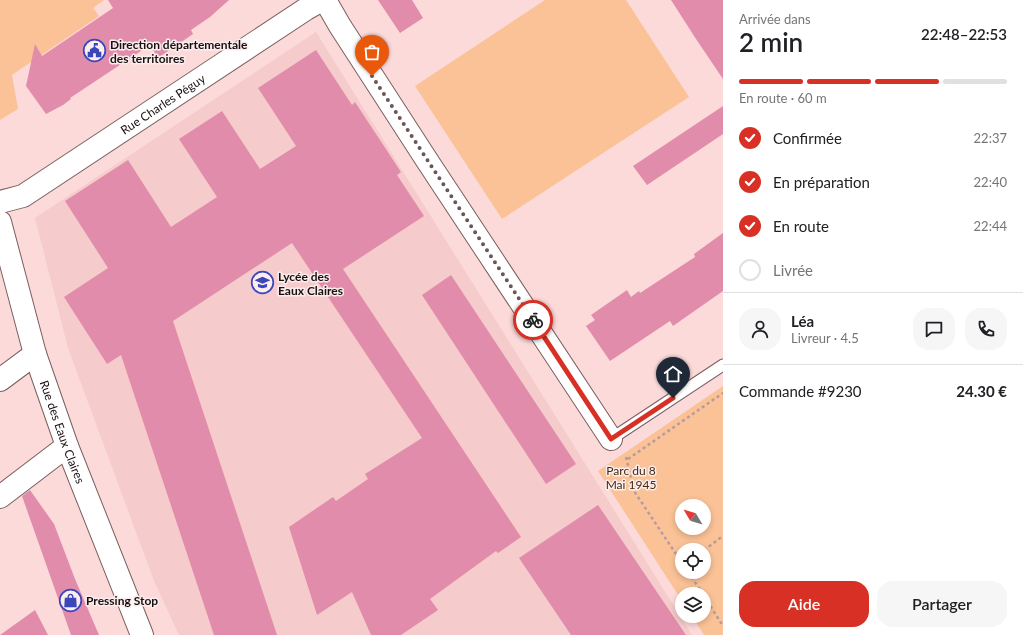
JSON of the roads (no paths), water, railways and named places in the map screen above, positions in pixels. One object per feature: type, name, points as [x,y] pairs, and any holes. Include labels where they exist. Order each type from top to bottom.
[{"type":"street","name":"Rue Charles Péguy","points":[[0,202],[23,196],[306,9],[323,0]]},
{"type":"street","points":[[323,0],[611,439]]},
{"type":"street","name":"Rue des Eaux Claires","points":[[0,222],[34,354],[68,446],[142,635]]},
{"type":"street","points":[[0,380],[34,354]]},
{"type":"street","points":[[0,497],[68,446]]},
{"type":"lane","points":[[611,439],[723,366]]},
{"type":"place","name":"Direction départementale des territoires","points":[[95,51]]},
{"type":"place","name":"Lycée des Eaux Claires","points":[[262,283]]},
{"type":"place","name":"Pressing Stop","points":[[70,600]]},
{"type":"park label","name":"Parc du 8 Mai 1945","points":[[631,477]]}]
